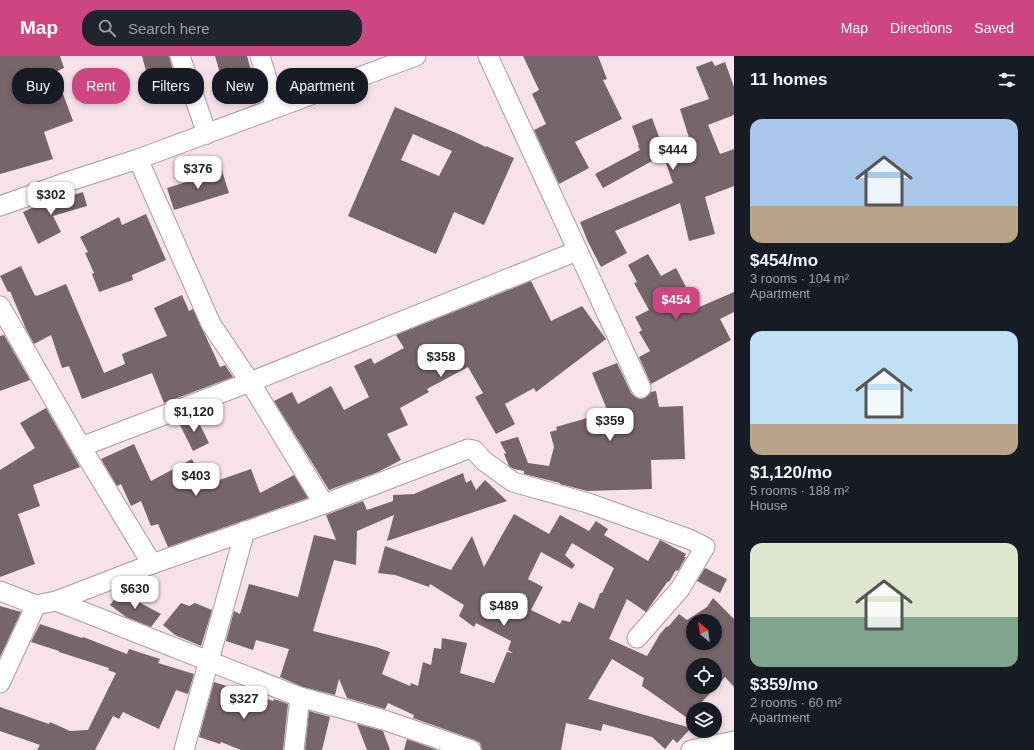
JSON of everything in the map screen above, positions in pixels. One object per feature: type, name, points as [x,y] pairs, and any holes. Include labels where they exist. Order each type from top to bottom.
[{"type":"street","points":[[180,56],[207,134]]},
{"type":"street","points":[[260,56],[276,108]]},
{"type":"street","points":[[0,206],[138,159],[416,56]]},
{"type":"street","points":[[488,56],[641,388]]},
{"type":"street","points":[[138,159],[211,324],[250,382],[324,504]]},
{"type":"street","points":[[81,447],[250,382],[577,251]]},
{"type":"street","points":[[0,306],[81,447],[152,564]]},
{"type":"street","points":[[0,591],[36,605],[56,601],[152,564],[324,504],[468,449],[474,450],[484,461],[513,482],[588,503],[689,539],[705,547],[680,590],[637,638]]},
{"type":"street","points":[[184,750],[245,531]]},
{"type":"street","points":[[56,601],[300,697],[384,720],[471,750]]},
{"type":"street","points":[[0,683],[36,605]]},
{"type":"street","points":[[294,750],[300,697]]},
{"type":"street","points":[[691,750],[734,740]]},
{"type":"building","points":[[0,56],[60,56],[64,68],[12,68],[12,104],[64,104],[64,96],[73,121],[44,132],[53,159],[0,174]]},
{"type":"building","points":[[142,56],[169,56],[172,68],[145,68]]},
{"type":"building","points":[[215,56],[247,56],[250,68],[218,68]]},
{"type":"building","points":[[523,56],[598,56],[607,79],[603,80],[622,119],[575,142],[589,168],[559,184],[534,130],[546,124],[532,94],[539,90]]},
{"type":"building","points":[[712,61],[715,66],[725,62],[734,87],[734,115],[708,125],[720,154],[734,149],[734,186],[705,197],[715,234],[689,241],[680,203],[615,231],[627,253],[601,267],[588,242],[580,222],[673,183],[663,155],[603,188],[595,174],[640,150],[632,126],[652,118],[664,150],[690,141],[680,109],[709,99],[696,67]]},
{"type":"building","points":[[395,107],[514,158],[484,225],[454,212],[436,254],[348,216]],"holes":[[[413,134],[452,151],[439,176],[401,160]]]},
{"type":"building","points":[[222,171],[229,193],[174,210],[167,188]]},
{"type":"building","points":[[83,192],[87,206],[53,216],[61,232],[38,244],[23,212],[49,200],[50,202]]},
{"type":"building","points":[[146,214],[166,260],[132,275],[133,280],[99,292],[92,274],[94,273],[85,253],[88,252],[80,237],[119,217],[122,225]]},
{"type":"building","points":[[648,254],[661,276],[676,268],[697,308],[734,292],[734,312],[720,319],[731,340],[651,384],[639,357],[650,351],[639,332],[642,330],[635,317],[649,310],[634,283],[637,282],[628,265]]},
{"type":"building","points":[[21,266],[35,296],[66,284],[104,373],[125,364],[122,354],[167,336],[154,308],[182,295],[189,311],[193,309],[220,367],[225,365],[233,377],[164,403],[152,373],[82,399],[69,366],[62,368],[51,335],[34,344],[10,291],[8,292],[0,276]]},
{"type":"building","points":[[531,281],[551,321],[582,306],[606,339],[536,392],[534,388],[505,404],[515,424],[496,434],[475,397],[483,393],[468,367],[427,389],[429,392],[400,408],[408,425],[387,434],[401,460],[378,472],[329,490],[274,401],[292,392],[298,404],[331,386],[344,410],[369,397],[354,366],[371,358],[374,364],[404,348],[396,335]]},
{"type":"building","points":[[4,335],[30,380],[0,391],[0,336]]},
{"type":"building","points":[[617,363],[631,393],[635,397],[640,399],[645,398],[651,392],[656,391],[659,407],[683,406],[685,459],[651,460],[652,489],[587,491],[524,474],[524,471],[514,469],[509,466],[504,454],[506,453],[500,442],[518,437],[528,463],[549,466],[554,447],[550,432],[557,430],[556,427],[608,412],[592,373]]},
{"type":"building","points":[[46,408],[80,467],[33,485],[40,506],[18,514],[35,564],[0,577],[0,470],[35,448],[20,423]]},
{"type":"building","points":[[195,415],[209,443],[193,451],[178,421]]},
{"type":"building","points":[[134,444],[151,481],[192,459],[205,485],[251,469],[260,493],[294,475],[308,498],[168,547],[158,524],[151,526],[141,501],[131,506],[121,484],[117,486],[101,459]]},
{"type":"building","points":[[463,473],[466,483],[471,480],[476,490],[485,480],[507,501],[387,541],[394,515],[357,531],[356,565],[334,560],[313,631],[390,652],[382,674],[410,686],[411,683],[418,686],[423,662],[431,665],[434,648],[441,649],[442,638],[467,643],[460,673],[494,683],[507,652],[513,653],[508,650],[511,641],[476,623],[474,627],[459,616],[464,605],[430,584],[429,587],[395,575],[378,573],[385,546],[451,570],[472,536],[484,567],[514,514],[549,534],[560,515],[589,531],[596,521],[608,529],[604,535],[648,561],[660,540],[686,554],[684,557],[686,557],[678,571],[676,570],[669,582],[668,581],[646,612],[627,599],[609,639],[647,656],[660,634],[679,614],[686,619],[686,650],[722,650],[722,614],[696,614],[707,607],[713,598],[734,619],[734,687],[725,677],[722,680],[722,658],[686,658],[686,694],[709,694],[702,702],[686,702],[686,717],[642,686],[644,678],[612,659],[588,699],[686,727],[686,733],[677,743],[673,739],[665,749],[652,737],[603,724],[601,731],[566,723],[561,750],[482,750],[480,743],[475,740],[413,718],[414,715],[388,703],[385,709],[347,698],[339,679],[335,695],[303,687],[280,677],[289,649],[256,640],[253,650],[226,641],[234,611],[240,614],[249,584],[298,597],[314,535],[336,540],[326,515],[363,501],[367,510],[393,501],[393,495],[414,494]],"holes":[[[572,543],[614,568],[602,593],[600,593],[594,609],[579,602],[570,622],[562,620],[560,624],[531,610],[543,587],[528,579],[541,552],[572,569],[575,565],[565,555]]]},
{"type":"building","points":[[705,568],[727,579],[720,593],[697,581]]},
{"type":"building","points":[[120,592],[161,614],[151,627],[126,617],[110,605]]},
{"type":"building","points":[[181,603],[189,606],[195,603],[212,610],[201,646],[175,635],[163,625]]},
{"type":"building","points":[[0,606],[21,612],[0,657]]},
{"type":"building","points":[[40,624],[82,638],[83,637],[127,654],[129,649],[160,659],[158,663],[194,674],[188,694],[176,690],[159,729],[123,712],[119,719],[113,716],[95,750],[37,750],[40,745],[0,731],[0,707],[49,724],[50,722],[70,731],[88,730],[116,673],[108,670],[109,668],[31,642]]},
{"type":"building","points":[[214,682],[273,701],[274,699],[288,704],[283,750],[241,750],[221,742],[220,744],[199,737]]},
{"type":"building","points":[[309,711],[330,717],[322,750],[305,750]]},
{"type":"building","points":[[357,724],[383,731],[390,750],[367,750]]},
{"type":"building","points":[[407,739],[437,750],[404,750]]}]
